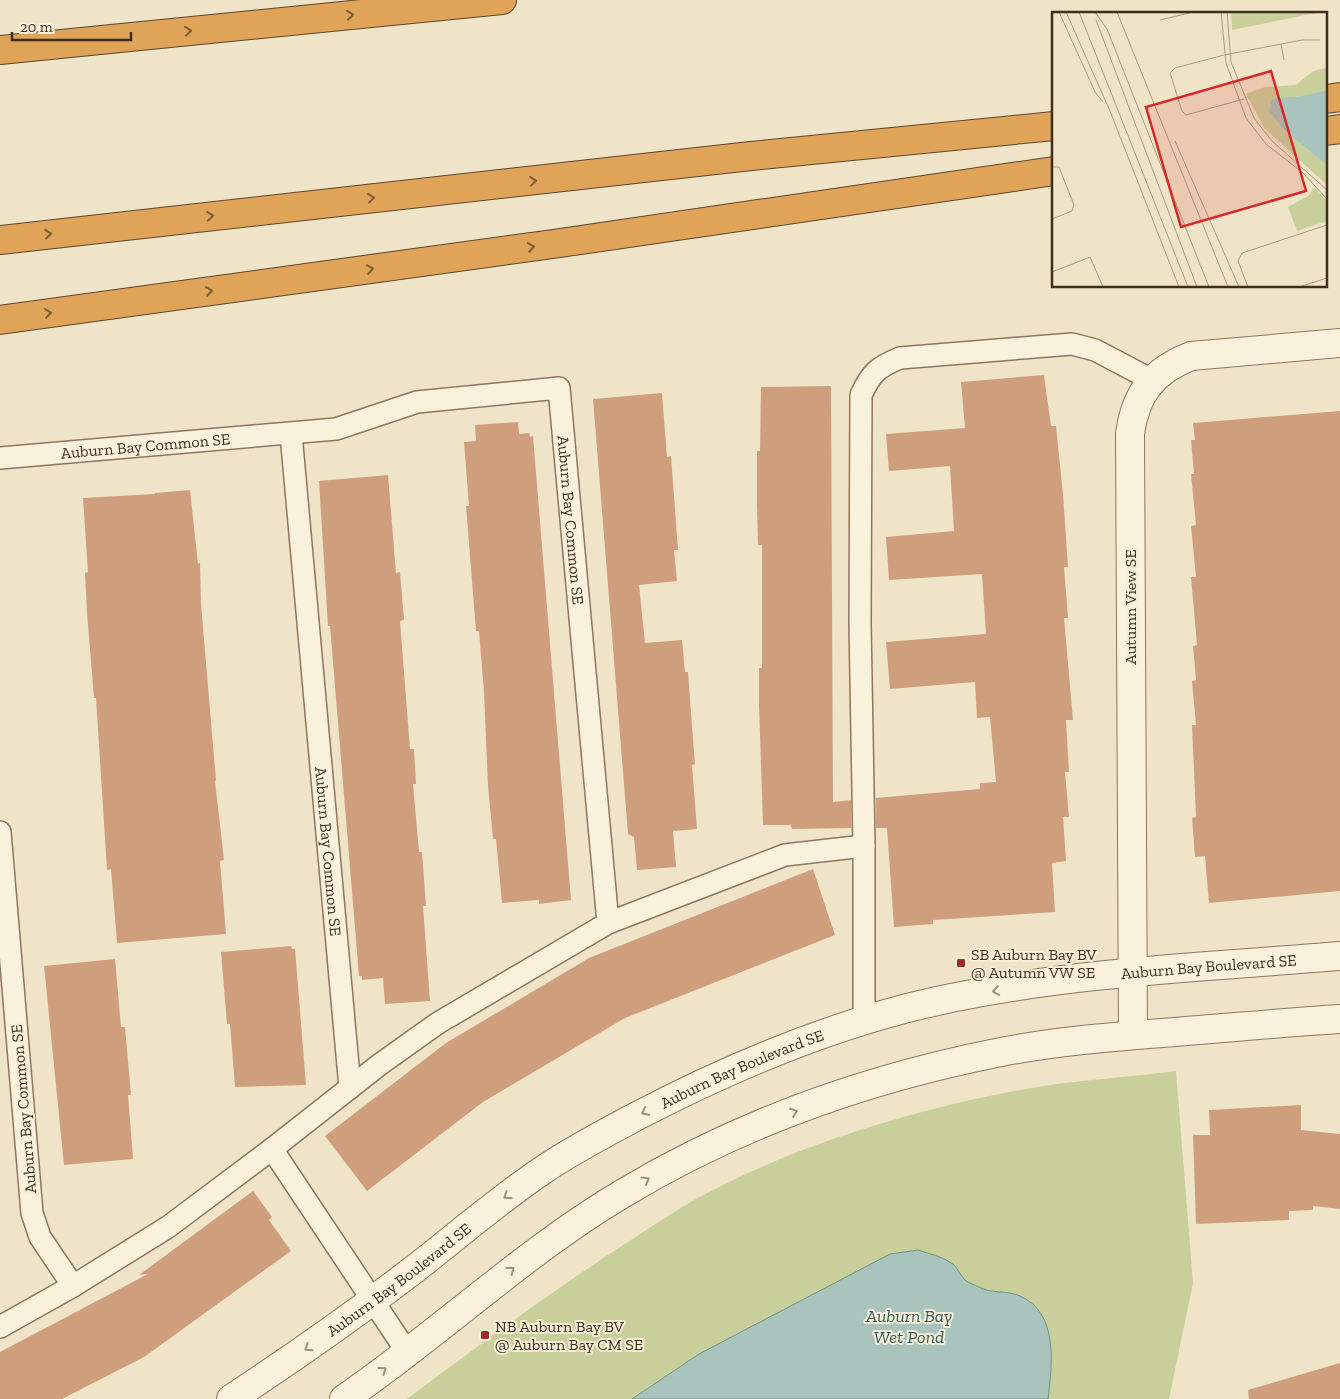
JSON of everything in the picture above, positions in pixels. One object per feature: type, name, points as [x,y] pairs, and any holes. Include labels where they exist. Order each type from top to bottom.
[{"type":"highway","points":[[0,50],[502,0]]},
{"type":"highway","points":[[0,240],[751,156],[1052,126]]},
{"type":"highway","points":[[0,320],[553,244],[1052,171]]},
{"type":"street","name":"Autumn View SE","points":[[1132,1035],[1130,433],[1133,412],[1143,392],[1152,380],[1171,364],[1191,356],[1340,343]]},
{"type":"street","name":"Auburn Bay Boulevard SE","points":[[231,1399],[322,1338],[490,1208],[544,1169],[607,1132],[693,1087],[773,1053],[864,1021],[936,1001],[1031,985],[1133,973],[1340,956]]},
{"type":"street","points":[[344,1399],[543,1246],[622,1194],[684,1159],[768,1122],[859,1087],[1003,1052],[1132,1035],[1340,1018]]},
{"type":"lane","points":[[864,1021],[864,846],[860,623],[861,395],[870,376],[885,364],[900,358],[1072,344],[1095,350],[1152,380]]},
{"type":"lane","name":"Auburn Bay Common SE","points":[[0,458],[291,434],[350,426],[417,402],[559,388],[608,923]]},
{"type":"lane","name":"Auburn Bay Common SE","points":[[291,434],[350,1088]]},
{"type":"lane","name":"Auburn Bay Common SE","points":[[0,832],[32,1213],[40,1237],[73,1286]]},
{"type":"lane","points":[[0,1327],[73,1286],[168,1227],[350,1088],[464,1006],[608,923],[785,855],[864,846]]},
{"type":"lane","points":[[272,1149],[407,1352]]},
{"type":"green space","points":[[1176,1071],[1193,1283],[1169,1399],[407,1399],[548,1296],[665,1218],[696,1199],[780,1159],[871,1126],[965,1101],[1057,1084]]},
{"type":"water","name":"Auburn Bay Wet Pond","points":[[918,1250],[950,1262],[965,1280],[970,1283],[989,1291],[1015,1294],[1033,1304],[1041,1314],[1047,1327],[1050,1341],[1051,1371],[1048,1399],[632,1399],[699,1354],[890,1254]]},
{"type":"building","points":[[1044,375],[1051,426],[1056,426],[1063,494],[1068,567],[1064,567],[1068,618],[1064,618],[1073,720],[1066,720],[1069,772],[1065,772],[1069,817],[1063,817],[1066,861],[1052,863],[1055,912],[933,920],[933,924],[894,927],[887,828],[876,828],[876,798],[980,789],[980,783],[996,782],[990,717],[977,718],[975,682],[890,689],[886,642],[986,634],[982,574],[889,580],[886,537],[954,531],[950,466],[889,471],[886,434],[965,428],[961,382]]},
{"type":"building","points":[[831,386],[833,802],[851,800],[851,828],[792,829],[791,825],[763,825],[759,704],[759,668],[762,668],[762,545],[758,545],[757,505],[757,451],[760,451],[761,387]]},
{"type":"building","points":[[662,393],[667,457],[671,456],[678,550],[674,550],[677,581],[639,585],[645,643],[682,640],[685,672],[688,672],[695,764],[692,765],[697,829],[673,831],[676,867],[637,870],[634,837],[628,834],[593,399]]},
{"type":"building","points":[[1340,411],[1340,891],[1209,903],[1205,856],[1195,857],[1192,818],[1196,817],[1192,725],[1196,725],[1192,681],[1196,680],[1193,646],[1197,645],[1191,577],[1196,577],[1191,526],[1196,525],[1191,474],[1194,474],[1191,440],[1195,440],[1193,423]]},
{"type":"building","points":[[518,422],[519,434],[529,433],[530,437],[533,436],[571,900],[539,904],[539,900],[502,903],[496,839],[493,839],[488,786],[484,692],[479,631],[476,631],[466,506],[469,506],[464,442],[476,441],[475,425]]},
{"type":"building","points":[[388,475],[396,573],[400,572],[404,620],[400,621],[410,749],[414,749],[416,784],[413,784],[419,852],[422,852],[426,906],[423,906],[430,1001],[385,1004],[383,978],[362,980],[362,976],[359,976],[330,626],[328,626],[319,481]]},
{"type":"building","points":[[190,490],[198,564],[200,563],[201,604],[215,781],[224,860],[220,861],[226,934],[117,943],[111,869],[107,870],[96,698],[94,698],[87,613],[85,573],[88,572],[83,498]]},
{"type":"building","points":[[813,869],[835,935],[625,1018],[483,1102],[367,1191],[325,1136],[446,1043],[589,958]]},
{"type":"building","points":[[291,946],[292,949],[295,949],[306,1085],[235,1087],[230,1024],[227,1024],[221,952]]},
{"type":"building","points":[[115,959],[121,1027],[125,1027],[131,1095],[128,1095],[133,1159],[64,1165],[44,966]]},
{"type":"building","points":[[1301,1105],[1301,1130],[1340,1134],[1340,1209],[1313,1206],[1313,1210],[1289,1211],[1289,1220],[1196,1224],[1193,1135],[1210,1135],[1209,1110]]},
{"type":"building","points":[[253,1191],[272,1217],[269,1220],[291,1251],[144,1357],[62,1399],[0,1399],[0,1352],[148,1274],[139,1275]]},
{"type":"building","points":[[1340,1363],[1340,1399],[1249,1399],[1248,1390]]},
{"type":"place","name":"SB Auburn Bay BV @ Autumn VW SE","points":[[961,963]]},
{"type":"place","name":"NB Auburn Bay BV @ Auburn Bay CM SE","points":[[485,1335]]}]
